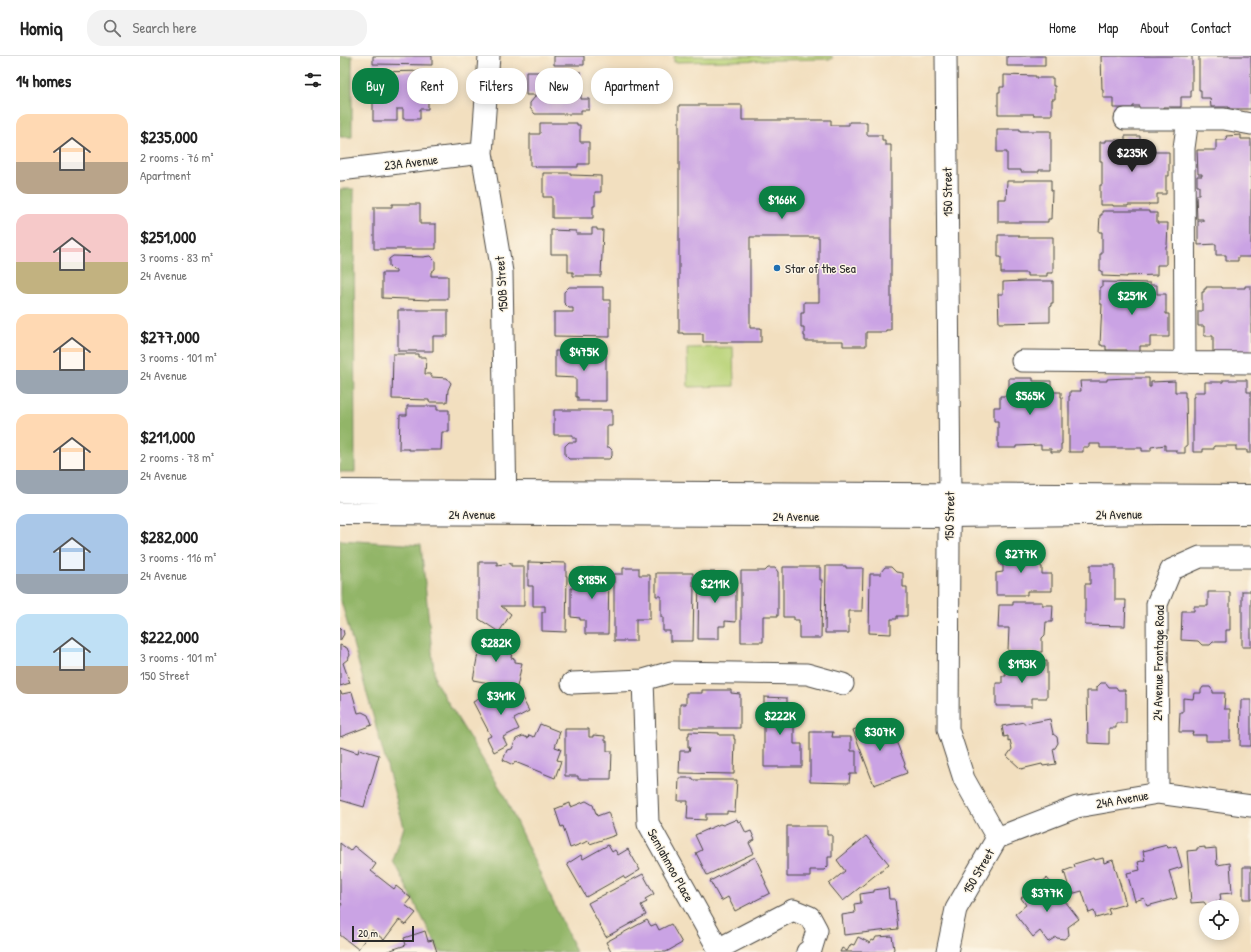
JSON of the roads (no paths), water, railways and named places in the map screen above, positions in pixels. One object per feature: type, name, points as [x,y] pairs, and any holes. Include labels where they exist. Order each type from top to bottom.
[{"type":"main road","name":"24 Avenue","points":[[340,491],[506,492],[1159,513],[1251,513]]},
{"type":"main road","name":"24 Avenue","points":[[340,514],[506,514],[950,506],[1251,496]]},
{"type":"street","name":"150B Street","points":[[489,56],[482,153],[502,272],[506,514]]},
{"type":"street","name":"150 Street","points":[[946,56],[950,506],[948,729],[964,779],[997,838],[956,908],[947,952]]},
{"type":"street","points":[[1125,119],[1224,118],[1251,124]]},
{"type":"street","points":[[1184,363],[1184,148],[1188,119]]},
{"type":"street","name":"23A Avenue","points":[[340,170],[482,153]]},
{"type":"street","points":[[1022,361],[1251,363]]},
{"type":"street","name":"24 Avenue Frontage Road","points":[[1158,792],[1157,604],[1171,570],[1200,557],[1251,557]]},
{"type":"street","points":[[572,683],[643,680],[671,672],[807,674],[843,684]]},
{"type":"street","name":"Semiahmoo Place","points":[[643,680],[648,823],[719,950],[793,910],[810,917],[817,930],[810,950],[807,952]]},
{"type":"street","name":"24A Avenue","points":[[997,838],[1077,807],[1158,792],[1251,806]]},
{"type":"place","name":"Star of the Sea","points":[[777,268]]}]
